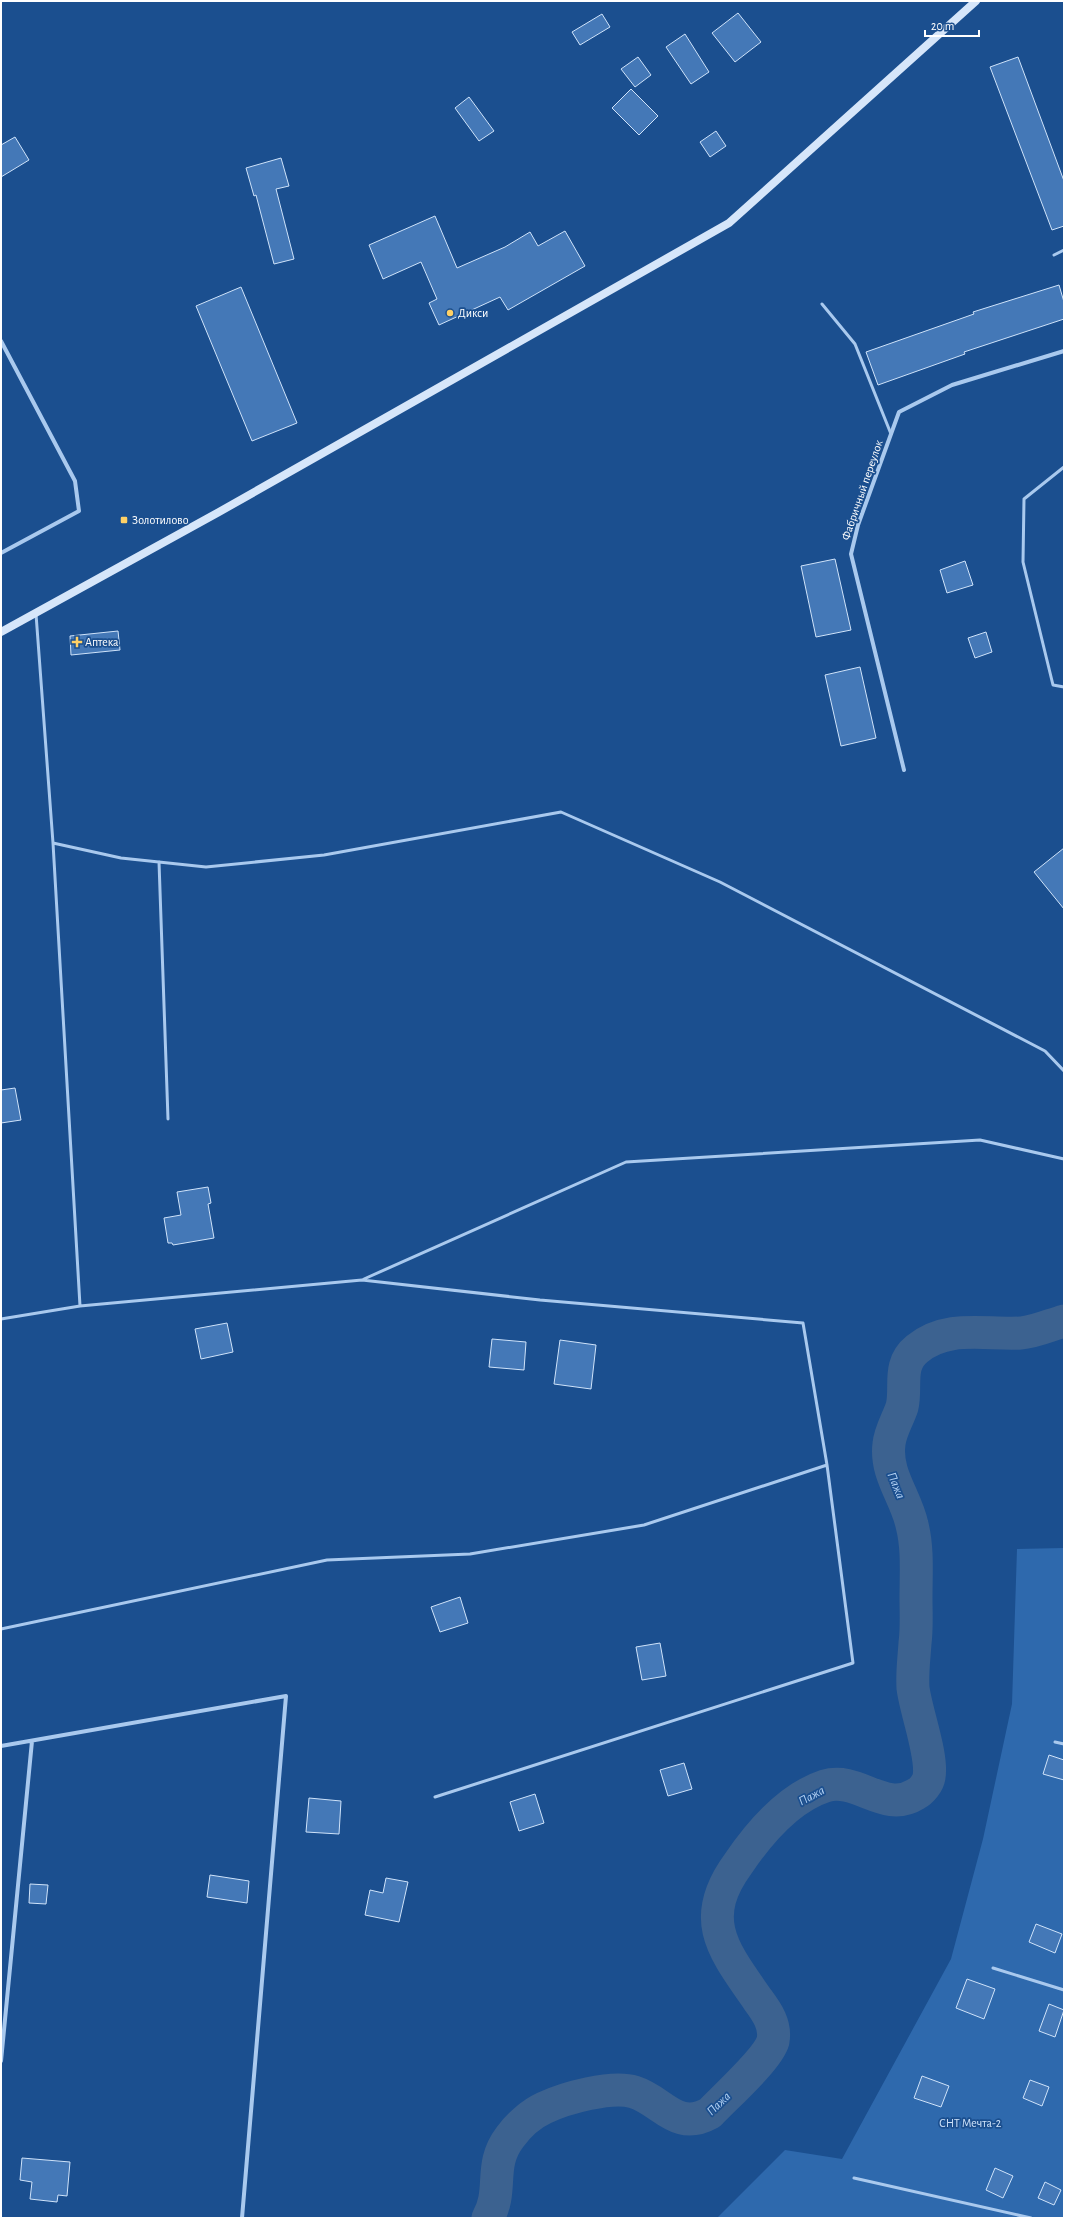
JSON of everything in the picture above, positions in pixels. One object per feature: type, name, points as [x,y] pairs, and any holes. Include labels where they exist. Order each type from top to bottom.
[{"type":"main road","points":[[1,632],[219,512],[729,223],[976,1]]},
{"type":"street","points":[[1,341],[75,481],[79,511],[1,553]]},
{"type":"street","name":"Фабричный переулок","points":[[904,770],[851,554],[858,525],[899,412],[952,385],[1064,351]]},
{"type":"street","points":[[1,1746],[286,1696],[242,2218]]},
{"type":"street","points":[[1,2061],[32,1741]]},
{"type":"lane","points":[[1054,255],[1064,250]]},
{"type":"lane","points":[[822,304],[855,344],[891,434]]},
{"type":"lane","points":[[1064,467],[1024,499],[1022,562],[1053,684],[1064,687]]},
{"type":"lane","points":[[36,612],[53,843],[80,1306]]},
{"type":"lane","points":[[53,843],[121,858],[206,867],[324,855],[561,812],[720,882],[1045,1051],[1064,1071]]},
{"type":"lane","points":[[159,862],[168,1119]]},
{"type":"lane","points":[[362,1280],[626,1162],[980,1140],[1064,1159]]},
{"type":"lane","points":[[1,1319],[80,1306],[362,1280],[540,1300],[803,1323],[827,1466],[853,1662],[435,1797]]},
{"type":"lane","points":[[1,1629],[327,1560],[470,1554],[644,1525],[827,1466]]},
{"type":"lane","points":[[1055,1742],[1064,1744]]},
{"type":"lane","points":[[993,1968],[1064,1990]]},
{"type":"lane","points":[[854,2178],[1031,2218]]},
{"type":"green space","name":"СНТ Мечта-2","points":[[1064,1548],[1064,2218],[717,2218],[785,2150],[842,2159],[951,1959],[983,1839],[1012,1704],[1017,1549]]},
{"type":"building","points":[[738,13],[761,42],[735,62],[712,33]]},
{"type":"building","points":[[602,14],[610,27],[580,45],[572,32]]},
{"type":"building","points":[[685,34],[709,72],[691,84],[666,47]]},
{"type":"building","points":[[638,57],[651,75],[635,87],[621,69]]},
{"type":"building","points":[[1018,57],[1064,181],[1064,226],[1052,230],[990,67]]},
{"type":"building","points":[[631,89],[658,116],[639,135],[612,108]]},
{"type":"building","points":[[469,97],[494,131],[479,141],[455,108]]},
{"type":"building","points":[[716,131],[726,146],[710,157],[700,142]]},
{"type":"building","points":[[15,137],[29,160],[1,177],[1,145]]},
{"type":"building","points":[[281,158],[289,186],[276,189],[294,259],[274,264],[256,195],[254,196],[246,168]]},
{"type":"building","points":[[435,216],[457,268],[505,247],[530,232],[538,246],[565,231],[585,266],[508,310],[500,297],[439,325],[429,303],[437,299],[421,262],[383,279],[369,245]]},
{"type":"building","points":[[1059,285],[1064,302],[1064,319],[964,352],[965,354],[878,385],[866,352],[974,314],[973,312]]},
{"type":"building","points":[[241,287],[297,423],[252,441],[196,306]]},
{"type":"building","points":[[835,559],[851,630],[816,637],[801,566]]},
{"type":"building","points":[[965,561],[973,585],[947,593],[940,570]]},
{"type":"building","points":[[118,631],[120,650],[71,655],[70,636]]},
{"type":"building","points":[[986,632],[992,652],[975,658],[968,638]]},
{"type":"building","points":[[860,667],[876,738],[841,746],[825,675]]},
{"type":"building","points":[[1064,848],[1064,909],[1034,872]]},
{"type":"building","points":[[15,1088],[21,1120],[1,1123],[1,1090]]},
{"type":"building","points":[[208,1187],[211,1203],[208,1204],[214,1238],[173,1245],[172,1243],[168,1243],[164,1218],[181,1215],[177,1192]]},
{"type":"building","points":[[227,1323],[233,1352],[201,1359],[195,1329]]},
{"type":"building","points":[[492,1339],[526,1342],[524,1370],[489,1367]]},
{"type":"building","points":[[560,1340],[596,1345],[591,1389],[554,1384]]},
{"type":"building","points":[[460,1597],[468,1623],[440,1632],[431,1607]]},
{"type":"building","points":[[660,1643],[666,1676],[642,1680],[636,1647]]},
{"type":"building","points":[[1049,1755],[1064,1760],[1064,1780],[1043,1774]]},
{"type":"building","points":[[684,1763],[692,1789],[668,1796],[660,1770]]},
{"type":"building","points":[[535,1794],[544,1823],[519,1831],[510,1802]]},
{"type":"building","points":[[309,1798],[341,1801],[339,1834],[306,1832]]},
{"type":"building","points":[[210,1875],[249,1881],[247,1903],[207,1897]]},
{"type":"building","points":[[386,1878],[408,1882],[399,1922],[365,1915],[370,1890],[383,1893]]},
{"type":"building","points":[[30,1884],[48,1885],[46,1904],[29,1903]]},
{"type":"building","points":[[1036,1924],[1062,1934],[1055,1953],[1029,1942]]},
{"type":"building","points":[[967,1979],[995,1989],[984,2019],[956,2008]]},
{"type":"building","points":[[1049,2004],[1064,2010],[1055,2037],[1039,2031]]},
{"type":"building","points":[[922,2076],[949,2086],[941,2107],[914,2098]]},
{"type":"building","points":[[1030,2080],[1049,2087],[1042,2106],[1023,2098]]},
{"type":"building","points":[[22,2158],[70,2162],[67,2196],[58,2195],[57,2202],[30,2199],[32,2182],[20,2180]]},
{"type":"building","points":[[995,2168],[1013,2176],[1003,2198],[986,2190]]},
{"type":"building","points":[[1045,2182],[1061,2190],[1054,2205],[1038,2198]]},
{"type":"waterway","name":"Пажа","points":[[488,2218],[493,2207],[498,2168],[503,2148],[517,2129],[539,2111],[553,2104],[576,2097],[601,2091],[625,2090],[644,2096],[670,2113],[679,2117],[688,2119],[698,2118],[710,2113],[755,2068],[769,2049],[774,2035],[770,2019],[765,2009],[735,1966],[720,1935],[717,1919],[719,1902],[726,1884],[746,1852],[765,1829],[787,1808],[812,1792],[825,1786],[837,1784],[860,1789],[882,1798],[893,1800],[904,1799],[920,1791],[926,1784],[929,1777],[929,1758],[913,1688],[916,1626],[916,1561],[914,1534],[909,1515],[893,1475],[889,1455],[891,1435],[902,1407],[904,1376],[907,1362],[917,1349],[929,1341],[941,1336],[967,1332],[1021,1333],[1037,1330],[1064,1321]]},
{"type":"place","name":"Дикси","points":[[450,313]]},
{"type":"place","name":"Золотилово","points":[[124,520]]},
{"type":"place","name":"Аптека","points":[[77,642]]}]
